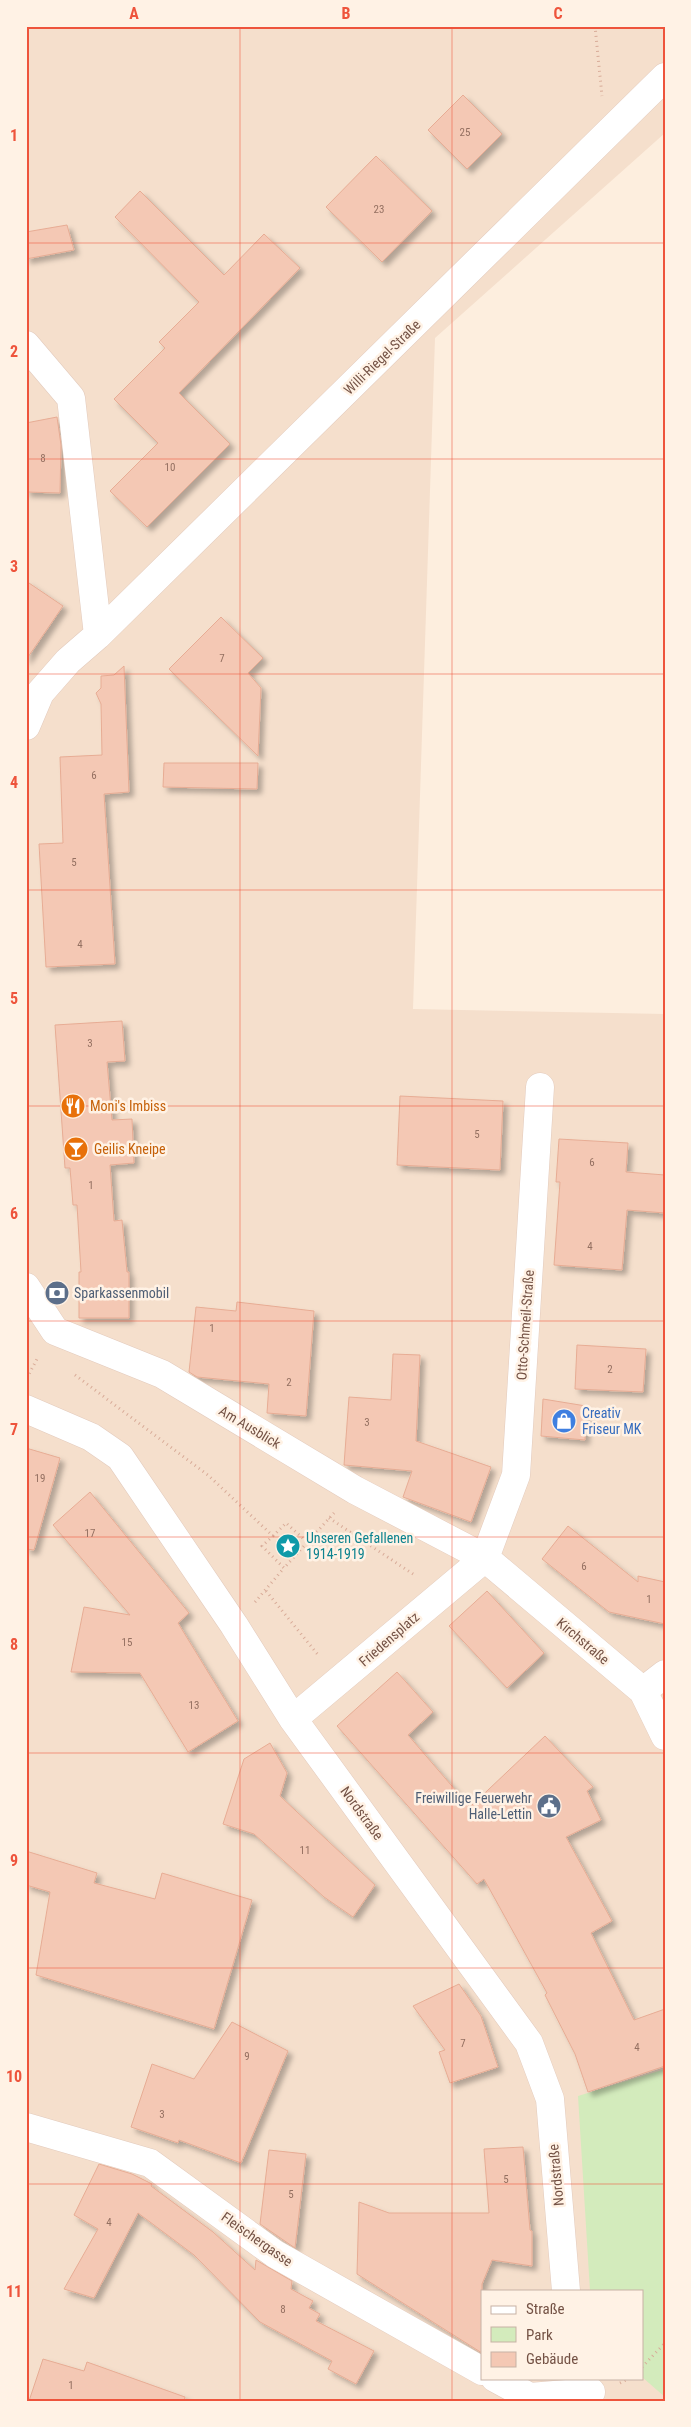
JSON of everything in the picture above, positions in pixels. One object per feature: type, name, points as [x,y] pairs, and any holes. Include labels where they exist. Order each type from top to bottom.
[{"type":"street","name":"Willi-Riegel-Straße","points":[[26,726],[33,690],[98,635],[665,77]]},
{"type":"street","points":[[26,345],[72,398],[98,635]]},
{"type":"street","name":"Otto-Schmeil-Straße","points":[[485,1558],[516,1475],[540,1087]]},
{"type":"street","name":"Am Ausblick","points":[[26,1287],[55,1331],[162,1374],[355,1490],[485,1558]]},
{"type":"street","name":"Nordstraße","points":[[26,1410],[91,1437],[120,1457],[234,1625],[293,1719],[529,2043],[550,2099],[566,2290]]},
{"type":"street","name":"Friedensplatz","points":[[293,1719],[340,1682],[485,1558]]},
{"type":"street","name":"Kirchstraße","points":[[485,1558],[643,1691],[665,1736]]},
{"type":"street","points":[[643,1691],[665,1674]]},
{"type":"street","name":"Fleischergasse","points":[[26,2127],[150,2162],[275,2254],[481,2370]]},
{"type":"street","points":[[499,2380],[530,2397],[592,2390]]},
{"type":"path","points":[[595,26],[606,136]]},
{"type":"path","points":[[70,1371],[209,1476],[273,1536]]},
{"type":"path","points":[[234,1625],[355,1490]]},
{"type":"path","points":[[329,1518],[443,1593]]},
{"type":"path","points":[[284,1568],[262,1546],[286,1523],[308,1543]]},
{"type":"path","points":[[266,1591],[340,1682]]},
{"type":"path","points":[[644,2365],[665,2343]]},
{"type":"shaded area","points":[[26,26],[665,26],[665,133],[435,338],[413,1009],[665,1014],[665,2401],[26,2401]]},
{"type":"green space","points":[[665,2069],[665,2397],[644,2379],[644,2290],[590,2290],[578,2096]]},
{"type":"building","points":[[463,95],[502,134],[467,169],[428,130]]},
{"type":"building","points":[[376,156],[432,211],[382,262],[326,207]]},
{"type":"building","points":[[140,191],[224,275],[264,234],[300,268],[179,393],[230,444],[147,527],[110,491],[158,443],[114,399],[165,348],[159,342],[199,302],[115,217]]},
{"type":"building","points":[[67,225],[74,250],[26,259],[26,232]]},
{"type":"building","points":[[57,417],[61,445],[60,493],[26,492],[26,423]]},
{"type":"building","points":[[26,581],[63,606],[26,660]]},
{"type":"building","points":[[221,617],[263,658],[248,673],[261,688],[258,756],[169,669]]},
{"type":"building","points":[[124,666],[129,792],[104,794],[115,964],[46,967],[39,844],[63,843],[60,757],[102,755],[101,704],[96,693],[101,688],[101,676],[114,675]]},
{"type":"building","points":[[164,763],[258,763],[257,789],[163,787]]},
{"type":"building","points":[[122,1021],[125,1061],[107,1062],[112,1120],[132,1119],[134,1163],[110,1165],[114,1221],[122,1220],[127,1272],[129,1272],[129,1318],[79,1318],[79,1272],[81,1272],[77,1205],[73,1205],[70,1168],[65,1168],[55,1025]]},
{"type":"building","points":[[400,1096],[503,1101],[500,1170],[397,1165]]},
{"type":"building","points":[[559,1139],[628,1143],[626,1172],[665,1175],[665,1213],[627,1210],[622,1270],[554,1265],[560,1182],[556,1182]]},
{"type":"building","points":[[237,1302],[314,1311],[306,1416],[267,1413],[269,1384],[197,1377],[189,1372],[196,1307],[236,1311]]},
{"type":"building","points":[[577,1345],[646,1349],[643,1392],[575,1389]]},
{"type":"building","points":[[393,1354],[420,1355],[416,1441],[491,1467],[471,1522],[403,1497],[412,1471],[344,1465],[349,1397],[391,1400]]},
{"type":"building","name":"Creativ Friseur MK","points":[[543,1399],[586,1406],[585,1440],[541,1436]]},
{"type":"building","points":[[26,1448],[60,1458],[34,1550],[26,1549]]},
{"type":"building","points":[[90,1492],[189,1613],[178,1623],[238,1721],[188,1752],[140,1673],[71,1672],[84,1607],[130,1615],[53,1525]]},
{"type":"building","points":[[568,1526],[638,1582],[638,1576],[665,1582],[665,1624],[609,1612],[542,1559]]},
{"type":"building","points":[[487,1591],[544,1653],[507,1688],[449,1626]]},
{"type":"building","points":[[397,1672],[433,1712],[408,1735],[470,1807],[545,1736],[593,1787],[587,1791],[601,1820],[566,1837],[612,1921],[591,1933],[634,2020],[665,2009],[665,2066],[588,2092],[575,2054],[545,1995],[547,1993],[484,1879],[477,1884],[337,1726]]},
{"type":"building","points":[[270,1743],[287,1773],[280,1796],[375,1885],[353,1917],[324,1897],[254,1834],[223,1824],[244,1759]]},
{"type":"building","points":[[26,1851],[97,1873],[94,1883],[155,1899],[162,1873],[252,1900],[214,2029],[36,1975],[50,1892],[26,1885]]},
{"type":"building","points":[[459,1984],[481,2016],[498,2067],[450,2083],[439,2052],[445,2050],[413,2006]]},
{"type":"building","points":[[232,2022],[288,2051],[241,2163],[179,2140],[178,2143],[131,2127],[152,2064],[194,2079]]},
{"type":"building","points":[[523,2147],[530,2230],[532,2231],[532,2266],[492,2260],[481,2290],[481,2352],[357,2274],[359,2202],[389,2213],[489,2213],[484,2149]]},
{"type":"building","points":[[269,2150],[306,2154],[295,2248],[260,2224]]},
{"type":"building","points":[[99,2164],[132,2174],[152,2184],[151,2186],[213,2232],[255,2270],[256,2260],[292,2281],[291,2289],[313,2301],[309,2308],[320,2314],[316,2321],[374,2351],[356,2384],[328,2369],[332,2361],[260,2322],[194,2255],[138,2213],[94,2298],[64,2289],[98,2229],[74,2215]]},
{"type":"building","points":[[43,2359],[84,2371],[87,2362],[185,2397],[184,2401],[29,2401]]},
{"type":"place","name":"Moni's Imbiss","points":[[73,1106]]},
{"type":"place","name":"Geilis Kneipe","points":[[76,1149]]},
{"type":"place","name":"Sparkassenmobil","points":[[57,1293]]},
{"type":"place","name":"Creativ Friseur MK","points":[[564,1421]]},
{"type":"place","name":"Unseren Gefallenen 1914-1919","points":[[288,1546]]},
{"type":"place","name":"Freiwillige Feuerwehr Halle-Lettin","points":[[549,1806]]}]
